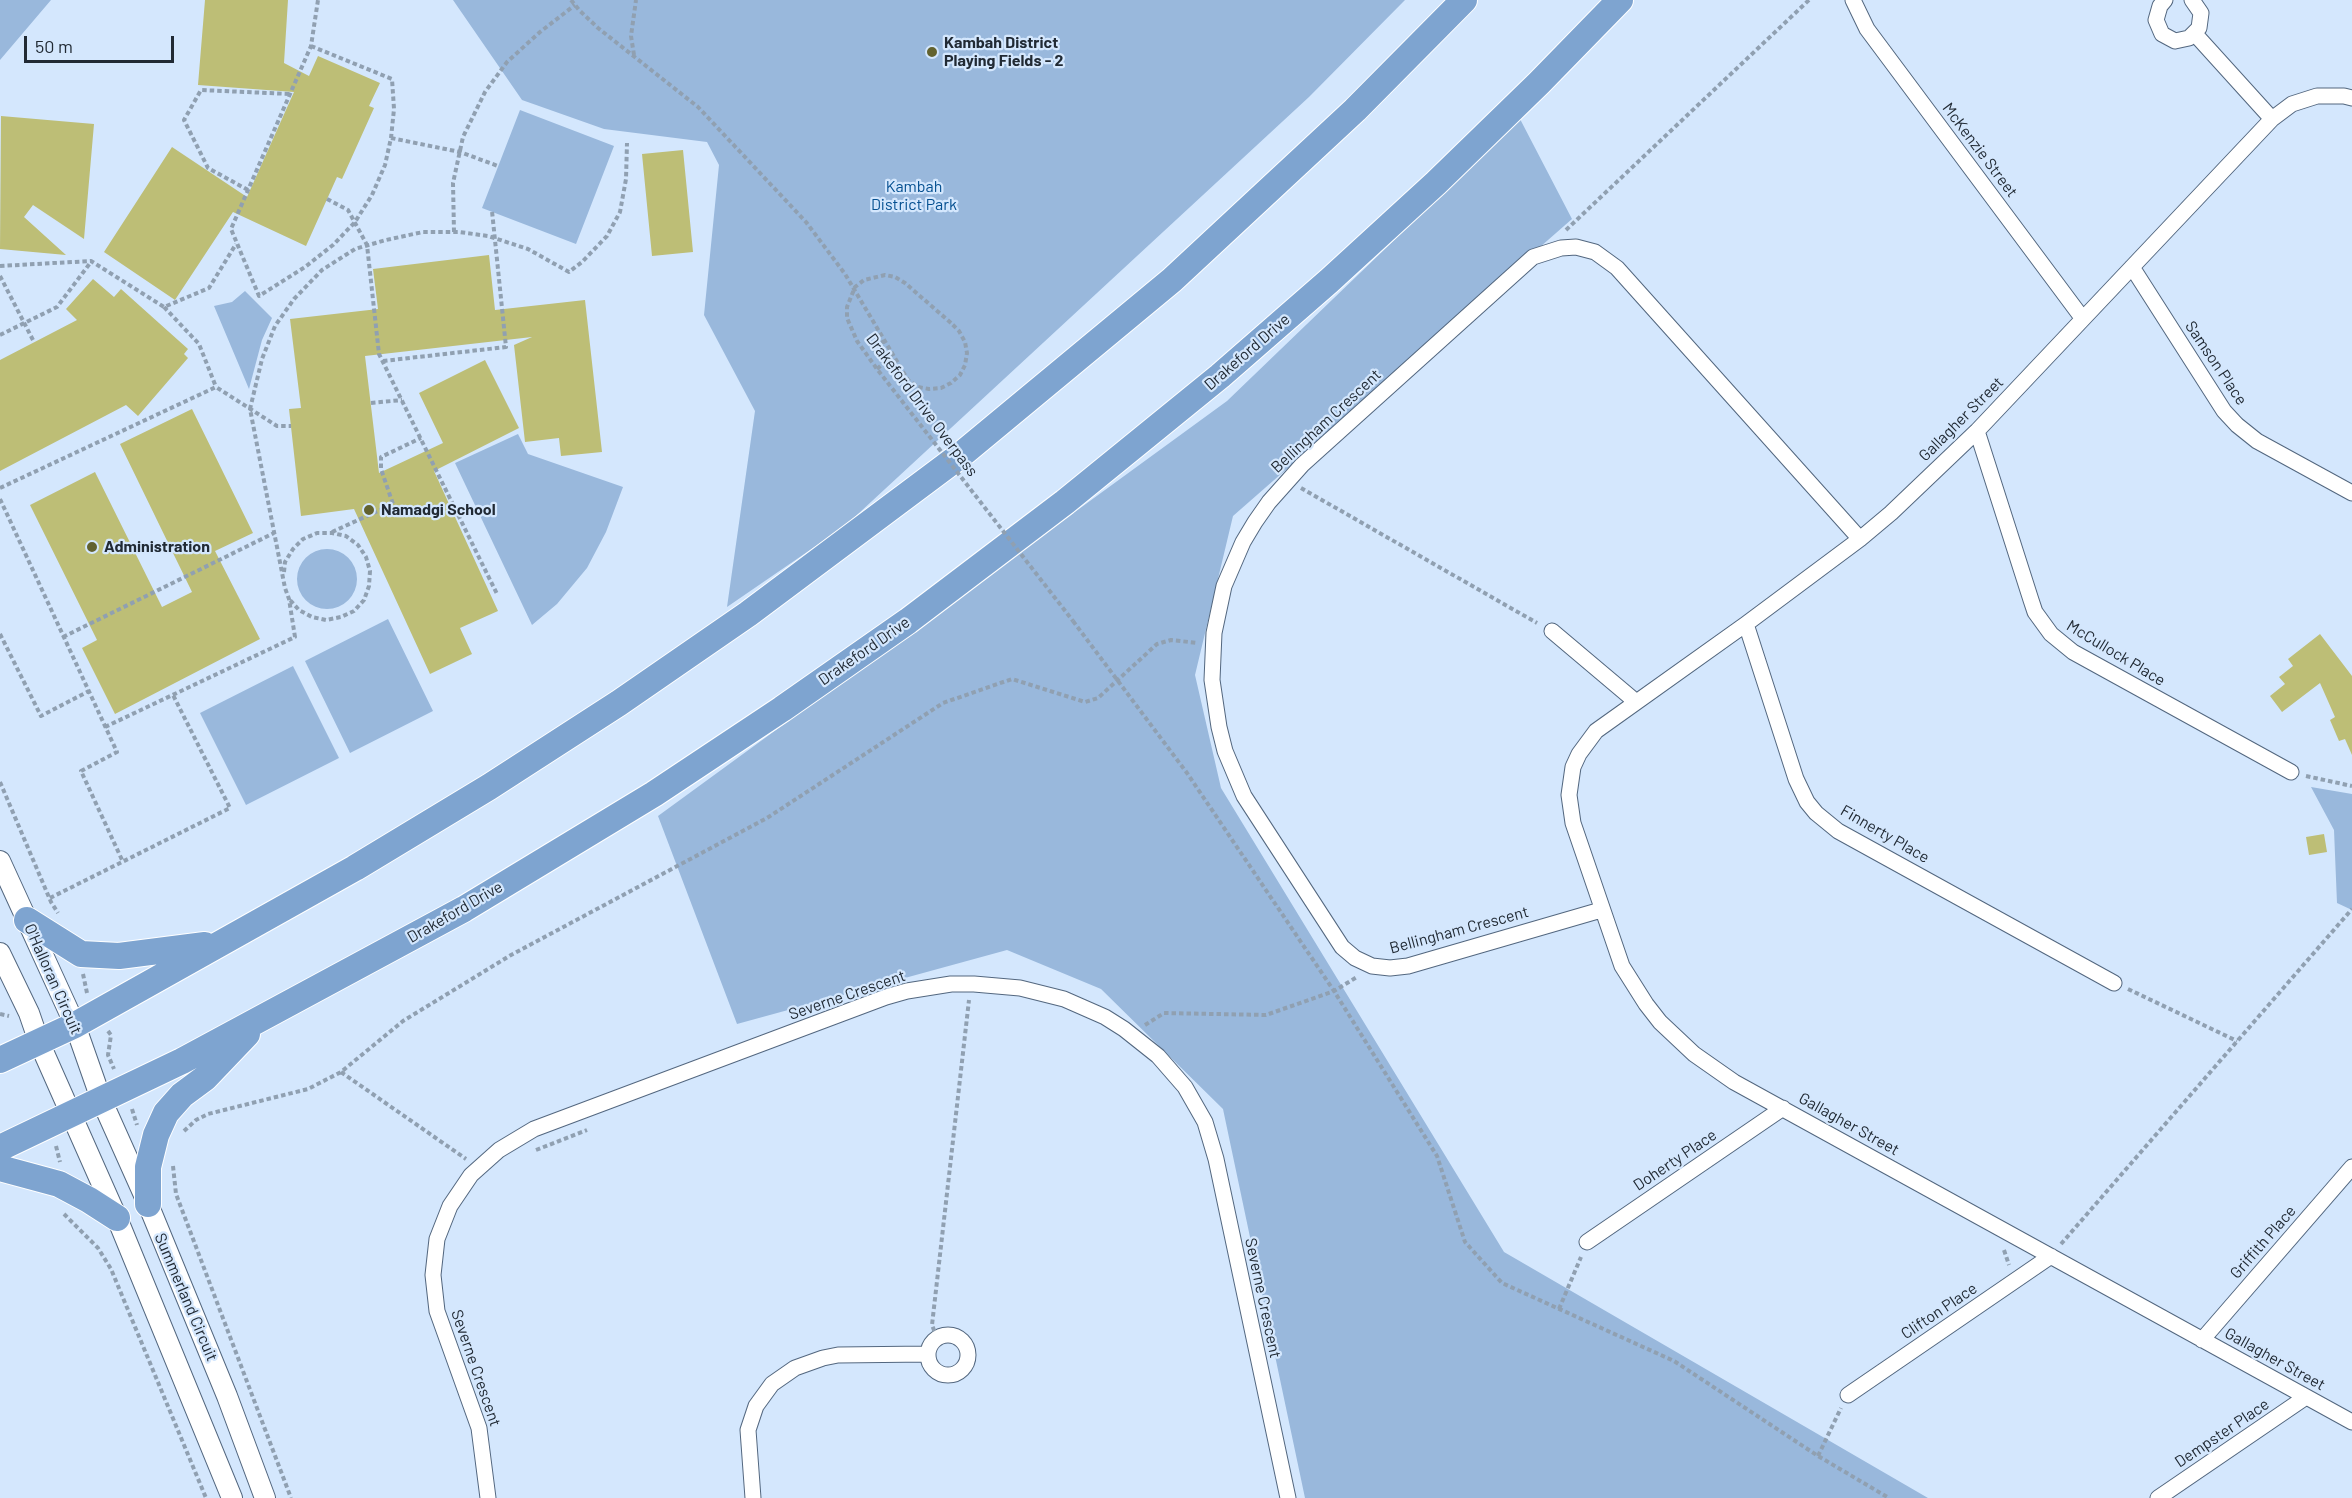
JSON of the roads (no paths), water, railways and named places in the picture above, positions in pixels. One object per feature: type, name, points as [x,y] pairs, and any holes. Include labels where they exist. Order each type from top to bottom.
[{"type":"highway","points":[[0,1060],[75,1025],[355,868],[489,787],[665,672],[856,536],[962,454],[1172,280],[1355,110],[1464,0]]},
{"type":"highway","name":"Drakeford Drive","points":[[0,1148],[262,1019],[464,909],[654,794],[782,709],[936,600],[1065,502],[1220,376],[1321,288],[1436,183],[1620,0]]},
{"type":"highway","points":[[27,920],[81,954],[119,956],[219,943]]},
{"type":"highway","points":[[148,1204],[148,1167],[156,1135],[166,1113],[262,1019]]},
{"type":"highway","points":[[0,1168],[59,1184],[117,1218]]},
{"type":"street","name":"McKenzie Street","points":[[1853,0],[1867,29],[2083,319]]},
{"type":"street","points":[[2165,0],[2157,13],[2158,28],[2162,34],[2175,41],[2182,41],[2195,34],[2201,20],[2198,6],[2192,0]]},
{"type":"street","points":[[2195,34],[2272,118]]},
{"type":"street","name":"Gallagher Street","points":[[2352,98],[2317,96],[2292,104],[2272,118],[1977,431],[1891,513],[1860,539],[1746,624],[1596,731],[1579,754],[1569,795],[1573,823],[1622,966],[1660,1022],[1694,1054],[1734,1082],[2352,1422]]},
{"type":"street","name":"Bellingham Crescent","points":[[1601,910],[1408,966],[1390,968],[1372,966],[1355,958],[1342,947],[1244,796],[1221,735],[1212,680],[1214,633],[1224,586],[1251,528],[1269,502],[1293,484],[1311,457],[1533,257],[1561,248],[1576,247],[1595,252],[1617,268],[1860,539]]},
{"type":"street","name":"Samson Place","points":[[2132,267],[2224,411],[2237,425],[2257,441],[2352,493]]},
{"type":"street","name":"McCullock Place","points":[[1977,431],[2033,606],[2051,634],[2073,652],[2291,772]]},
{"type":"street","name":"Finnerty Place","points":[[1746,624],[1796,779],[1807,802],[1816,813],[1838,831],[2114,983]]},
{"type":"street","points":[[1552,631],[1635,701]]},
{"type":"street","name":"O'Halloran Circuit","points":[[0,861],[75,1025],[101,1099]]},
{"type":"street","points":[[0,953],[29,1013],[39,1042],[71,1114]]},
{"type":"street","name":"Severne Crescent","points":[[488,1498],[479,1428],[437,1311],[433,1275],[437,1239],[450,1206],[471,1175],[499,1150],[534,1130],[886,997],[929,988],[1031,991],[1064,999],[1105,1017],[1124,1029],[1158,1056],[1185,1087],[1205,1122],[1216,1159],[1288,1498]]},
{"type":"street","name":"Summerland Circuit","points":[[101,1099],[148,1204],[227,1396],[265,1498]]},
{"type":"street","name":"Doherty Place","points":[[1587,1242],[1783,1108]]},
{"type":"street","name":"Summerland Circuit","points":[[71,1114],[117,1218],[232,1498]]},
{"type":"street","name":"Griffith Place","points":[[2202,1340],[2352,1167]]},
{"type":"street","name":"Clifton Place","points":[[1848,1395],[2051,1256]]},
{"type":"street","points":[[949,1335],[960,1339],[967,1348],[968,1360],[962,1370],[951,1375],[939,1374],[930,1366],[928,1354],[930,1345],[937,1338],[949,1335]]},
{"type":"street","points":[[753,1498],[748,1430],[756,1406],[772,1384],[795,1368],[838,1355],[928,1354]]},
{"type":"street","name":"Dempster Place","points":[[2158,1498],[2306,1397]]},
{"type":"place","name":"Kambah District Playing Fields - 2","points":[[932,52]]},
{"type":"place","name":"Namadgi School","points":[[369,510]]},
{"type":"place","name":"Administration","points":[[92,547]]},
{"type":"park label","name":"Kambah District Park","points":[[914,196]]}]
